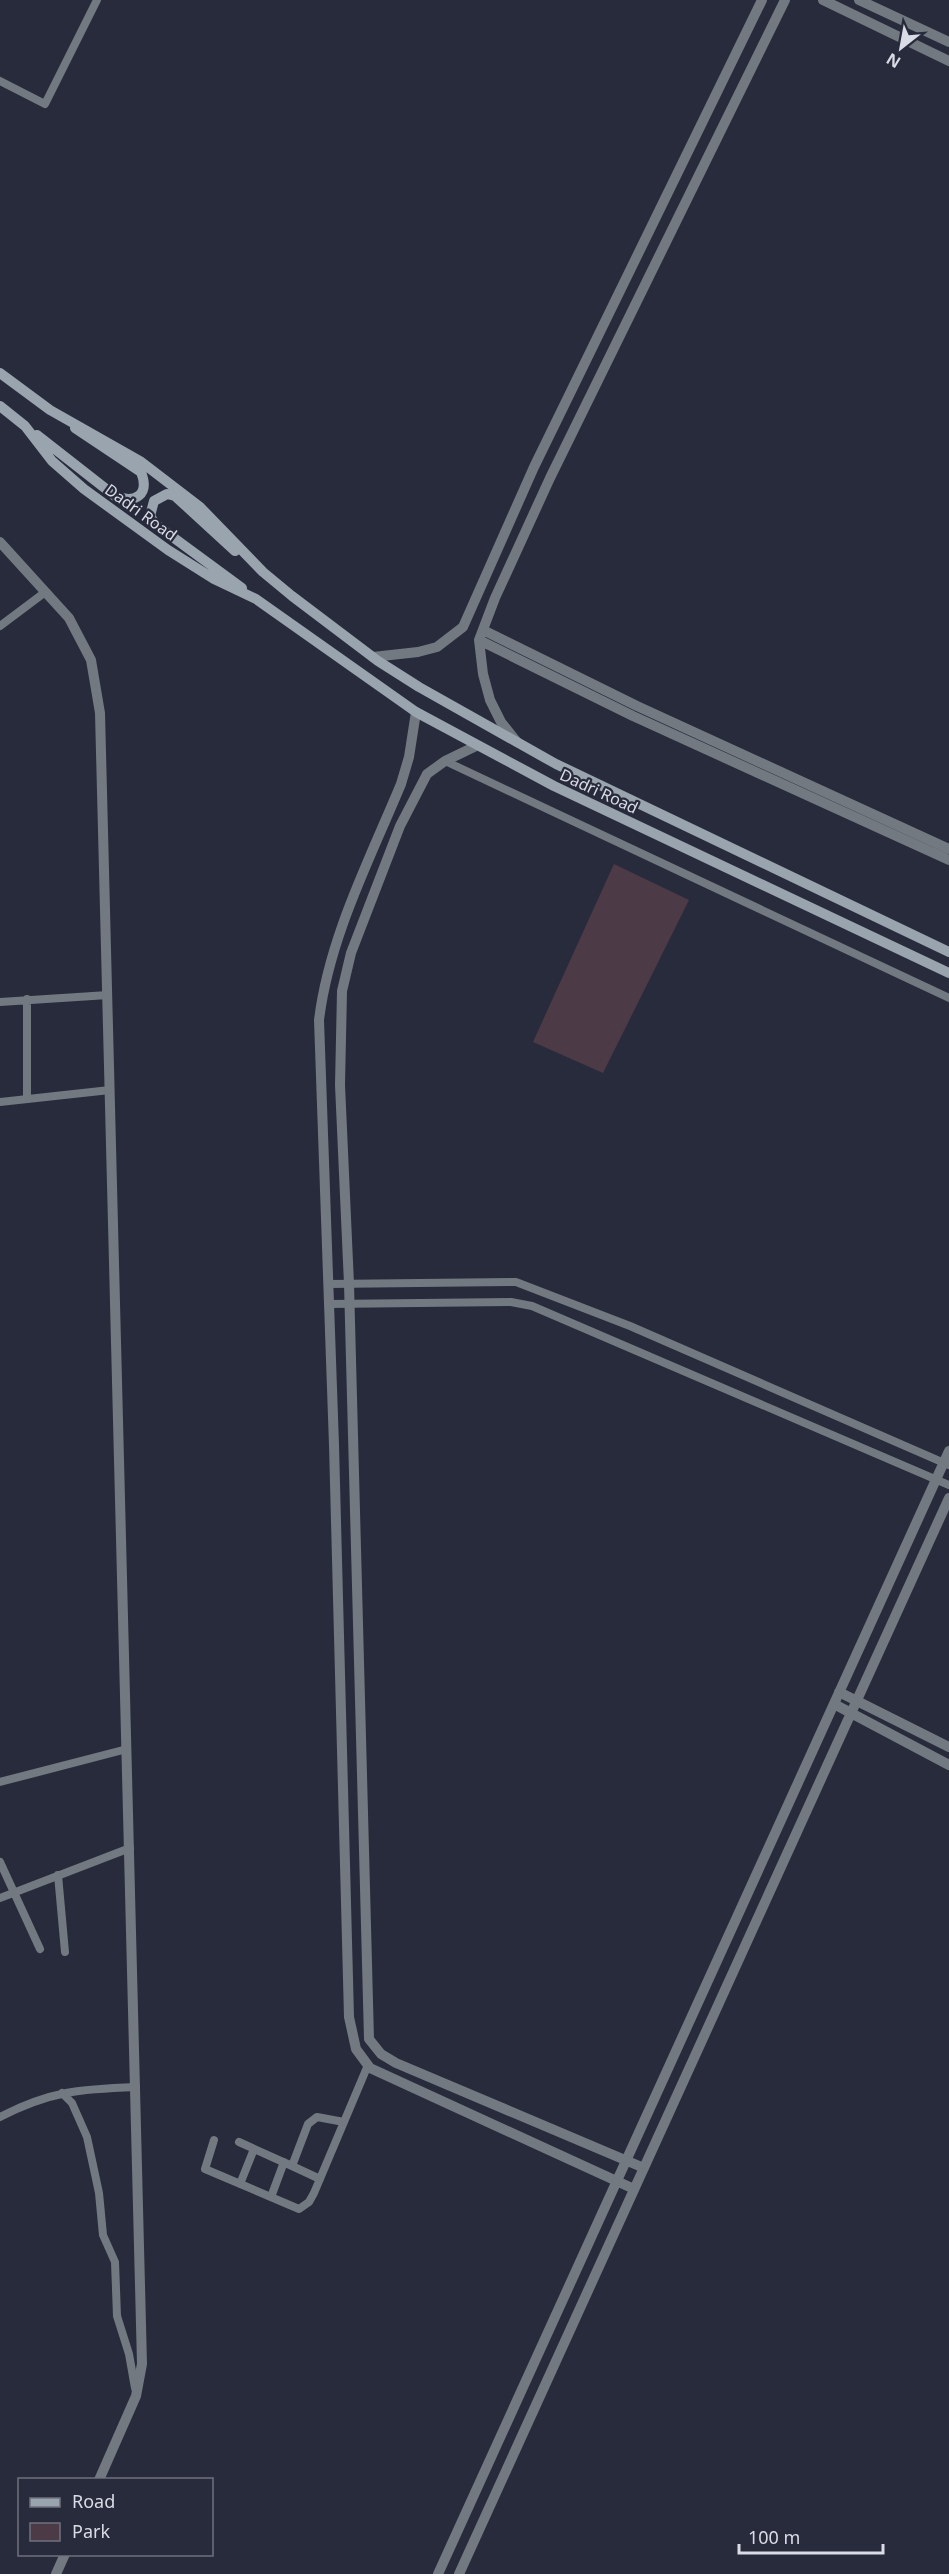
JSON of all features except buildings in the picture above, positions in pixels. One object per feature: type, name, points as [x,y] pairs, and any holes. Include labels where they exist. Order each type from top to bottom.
[{"type":"main road","name":"Dadri Road","points":[[0,373],[141,472],[145,482],[143,492],[135,498],[123,499],[115,496],[0,406]]},
{"type":"main road","name":"Dadri Road","points":[[50,410],[90,430],[149,467],[200,507],[263,572]]},
{"type":"main road","name":"Dadri Road","points":[[25,426],[52,461],[84,489],[177,556],[214,579],[256,599]]},
{"type":"main road","name":"Dadri Road","points":[[949,952],[522,746],[466,716],[373,657],[221,540],[175,496],[167,494],[154,501],[150,516],[155,524],[256,599],[416,712],[554,786],[949,974]]},
{"type":"street","points":[[0,81],[45,104],[97,0]]},
{"type":"street","points":[[373,657],[418,652],[437,646],[463,627],[534,467],[630,266],[762,0]]},
{"type":"street","points":[[522,746],[501,722],[490,700],[481,662],[481,635],[505,575],[555,468],[785,0]]},
{"type":"street","points":[[823,0],[949,61]]},
{"type":"street","points":[[859,0],[949,42]]},
{"type":"street","points":[[0,542],[69,618],[91,660],[100,713],[142,2364],[136,2396],[100,2478]]},
{"type":"street","points":[[490,568],[505,575]]},
{"type":"street","points":[[0,626],[44,593]]},
{"type":"street","points":[[481,635],[949,849]]},
{"type":"street","points":[[481,635],[633,716],[949,860]]},
{"type":"street","points":[[416,712],[409,757],[401,784],[335,945],[324,982],[319,1020],[329,1284],[349,2018],[352,2037],[365,2062],[634,2189]]},
{"type":"street","points":[[476,746],[444,761],[427,774],[400,826],[351,953],[342,991],[339,1085],[349,1284],[369,2039],[374,2047],[396,2063],[644,2168]]},
{"type":"street","points":[[444,761],[949,998]]},
{"type":"street","points":[[0,1002],[108,995]]},
{"type":"street","points":[[27,999],[27,1099]]},
{"type":"street","points":[[0,1102],[110,1090]]},
{"type":"street","points":[[329,1284],[516,1282],[630,1326],[946,1464]]},
{"type":"street","points":[[329,1304],[511,1302],[532,1306],[949,1485]]},
{"type":"street","points":[[438,2574],[936,1479],[946,1464],[949,1451]]},
{"type":"street","points":[[459,2574],[949,1498]]},
{"type":"street","points":[[839,1692],[949,1747]]},
{"type":"street","points":[[834,1704],[949,1765]]},
{"type":"street","points":[[0,1782],[127,1749]]},
{"type":"street","points":[[0,1898],[130,1848]]},
{"type":"street","points":[[0,1862],[39,1949]]},
{"type":"street","points":[[58,1875],[65,1952]]},
{"type":"street","points":[[214,2140],[205,2169],[299,2209],[309,2202],[320,2179],[344,2122],[365,2062],[374,2047]]},
{"type":"street","points":[[0,2117],[40,2097],[136,2087]]},
{"type":"street","points":[[62,2093],[79,2116],[89,2148],[99,2193],[103,2235],[115,2262],[117,2316],[129,2354],[136,2396]]},
{"type":"street","points":[[271,2197],[308,2124],[317,2117],[344,2122]]},
{"type":"street","points":[[239,2142],[320,2179]]},
{"type":"street","points":[[240,2184],[254,2149]]},
{"type":"street","points":[[56,2574],[64,2556]]},
{"type":"green space","points":[[614,864],[689,900],[603,1073],[533,1042]]}]
